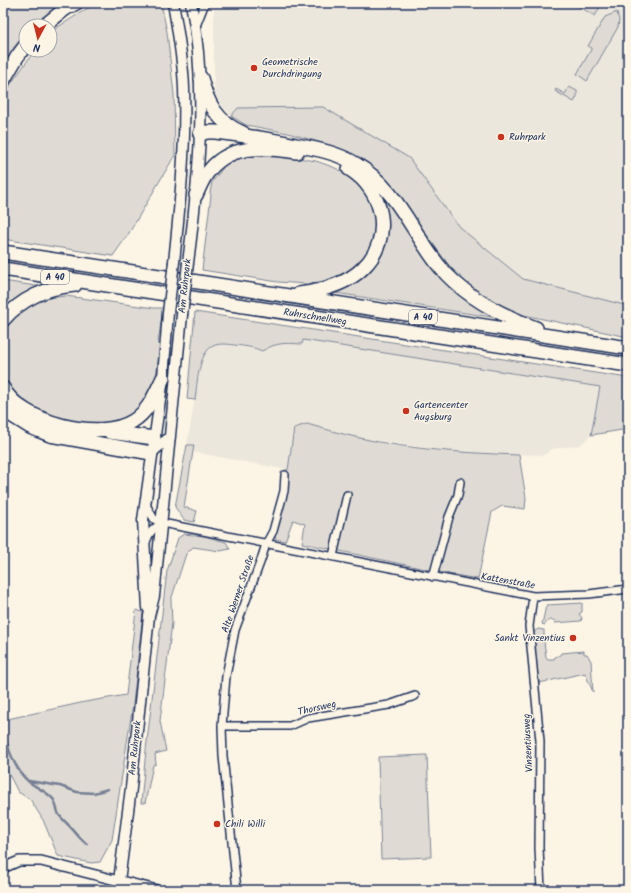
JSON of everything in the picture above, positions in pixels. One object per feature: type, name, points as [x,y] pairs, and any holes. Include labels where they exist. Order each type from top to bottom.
[{"type":"highway","points":[[54,18],[65,9],[76,3]]},
{"type":"highway","points":[[3,81],[18,55]]},
{"type":"highway","points":[[201,78],[209,102],[220,118],[234,129],[254,136]]},
{"type":"highway","points":[[200,134],[215,132],[254,136],[317,149],[342,157],[358,165],[371,174],[394,198],[440,266],[453,282],[469,295],[505,316],[541,330],[574,340]]},
{"type":"highway","points":[[196,195],[207,174],[215,164],[237,151],[252,149],[290,151],[326,158],[339,163],[359,175],[371,189],[377,200],[381,213],[382,227],[380,240],[374,253],[362,269],[339,283],[320,290],[290,294],[273,293]]},
{"type":"highway","name":"Ruhrschnellweg","points":[[3,252],[628,348]]},
{"type":"highway","name":"Ruhrschnellweg","points":[[3,269],[628,365]]},
{"type":"highway","points":[[3,320],[11,310],[44,291],[60,286],[94,284],[108,285]]},
{"type":"highway","points":[[95,430],[115,429],[133,422],[150,404],[163,378]]},
{"type":"highway","points":[[3,388],[19,406],[42,419],[71,427],[154,438]]},
{"type":"highway","points":[[3,410],[30,427],[50,435],[151,453]]},
{"type":"main road","name":"Am Ruhrpark","points":[[149,616],[143,520],[151,453],[163,378],[184,152],[184,87],[178,28],[173,3]]},
{"type":"main road","name":"Am Ruhrpark","points":[[119,881],[131,788],[149,616],[154,596],[182,315],[196,195],[200,134],[201,78],[196,26],[191,3]]},
{"type":"main road","points":[[184,152],[191,140],[200,134]]},
{"type":"main road","points":[[154,438],[170,437]]},
{"type":"main road","points":[[151,453],[170,437]]},
{"type":"main road","points":[[119,881],[156,890]]},
{"type":"street","points":[[196,26],[205,3]]},
{"type":"street","name":"Alte Werner Straße","points":[[236,890],[222,756],[222,726],[226,676],[235,630],[266,544],[273,531],[284,491],[285,475]]},
{"type":"street","points":[[433,577],[449,517],[458,495],[460,482]]},
{"type":"street","points":[[333,556],[347,495]]},
{"type":"street","points":[[145,503],[154,519],[162,523]]},
{"type":"street","points":[[144,554],[149,533],[153,528],[162,523]]},
{"type":"street","name":"Kattenstraße","points":[[162,523],[533,596],[589,594],[628,589]]},
{"type":"street","name":"Vinzentiusweg","points":[[533,596],[529,626],[540,742],[539,848],[541,890]]},
{"type":"street","name":"Thorsweg","points":[[222,726],[290,726],[308,718],[389,705],[415,696]]},
{"type":"street","points":[[3,868],[19,861],[41,861],[119,881]]},
{"type":"shaded area","points":[[3,3],[63,3],[44,18],[18,18],[18,42],[3,69],[3,45],[7,41],[3,25]]},
{"type":"shaded area","points":[[96,3],[161,3],[167,32],[174,94],[175,155],[129,233],[113,256],[3,239],[3,112],[10,85],[29,58],[58,58],[58,27]]},
{"type":"shaded area","name":"Ruhrpark","points":[[214,3],[628,3],[628,306],[523,279],[459,227],[409,158],[323,107],[238,108],[231,116],[222,106],[215,94]]},
{"type":"shaded area","points":[[573,3],[602,3],[595,16]]},
{"type":"shaded area","points":[[617,12],[619,20],[618,27],[587,81],[577,74],[592,48],[588,46],[605,17]]},
{"type":"shaded area","points":[[569,87],[577,91],[577,97],[574,102],[555,91],[556,89],[565,94]]},
{"type":"shaded area","points":[[323,107],[409,158],[459,227],[523,279],[628,306],[628,337],[524,315],[478,294],[451,268],[383,177],[360,159],[336,147],[288,133],[246,125],[231,116],[238,108]]},
{"type":"shaded area","points":[[242,153],[286,156],[316,161],[350,175],[363,187],[376,214],[375,241],[360,264],[347,272],[325,281],[306,284],[278,282],[202,270],[212,182],[223,168],[221,165]]},
{"type":"shaded area","points":[[377,187],[404,222],[498,318],[329,292],[375,262]]},
{"type":"shaded area","points":[[3,281],[43,287],[3,313]]},
{"type":"shaded area","points":[[66,296],[163,308],[158,343],[160,345],[154,385],[143,406],[128,418],[109,425],[97,426],[54,417],[25,403],[7,386],[4,381],[2,339],[5,328],[9,322],[28,306],[48,298]]},
{"type":"shaded area","points":[[195,312],[628,378],[628,429],[591,435],[600,387],[303,340],[302,344],[281,344],[272,346],[262,351],[229,344],[213,346],[204,355],[201,362],[195,400],[187,399]]},
{"type":"shaded area","points":[[303,340],[600,387],[591,435],[580,445],[552,449],[544,455],[468,453],[361,438],[307,424],[290,454],[288,470],[193,452],[194,445],[187,445],[200,367],[206,352],[212,346],[221,344],[254,348],[262,351],[272,345],[283,343],[302,344]]},
{"type":"shaded area","points":[[307,424],[380,442],[419,448],[519,455],[526,498],[525,509],[502,506],[492,512],[478,579],[302,543],[305,524],[293,520],[285,541],[275,539],[285,470],[288,470],[294,428]]},
{"type":"shaded area","points":[[187,445],[194,445],[184,507],[197,511],[194,522],[184,520],[175,507]]},
{"type":"shaded area","points":[[184,534],[204,536],[226,542],[230,549],[220,551],[193,547],[186,554],[171,600],[172,623],[160,721],[166,751],[155,754],[156,764],[153,765],[145,803],[141,803],[167,571],[178,538]]},
{"type":"shaded area","points":[[582,603],[582,612],[579,614],[582,618],[581,621],[555,623],[556,621],[551,620],[545,625],[542,624],[547,605]]},
{"type":"shaded area","points":[[136,610],[143,612],[133,704],[112,840],[100,862],[91,863],[58,856],[43,820],[30,799],[18,792],[3,763],[3,720],[85,702],[126,695]]},
{"type":"shaded area","points":[[538,629],[544,630],[546,657],[548,659],[554,659],[561,653],[584,651],[584,654],[587,654],[591,661],[593,692],[585,673],[539,683],[533,633]]},
{"type":"shaded area","points":[[427,755],[431,857],[381,859],[378,757]]},
{"type":"waterway","points":[[3,730],[9,751],[19,771],[29,782],[52,797],[59,815],[87,844]]},
{"type":"waterway","points":[[29,781],[60,786],[77,792],[94,793],[108,789]]},
{"type":"place","name":"Geometrische Durchdringung","points":[[254,68]]},
{"type":"place","name":"Ruhrpark","points":[[501,137]]},
{"type":"place","name":"Gartencenter Augsburg","points":[[406,411]]},
{"type":"place","name":"Sankt Vinzentius","points":[[573,638]]},
{"type":"place","name":"Chili Willi","points":[[217,824]]}]
